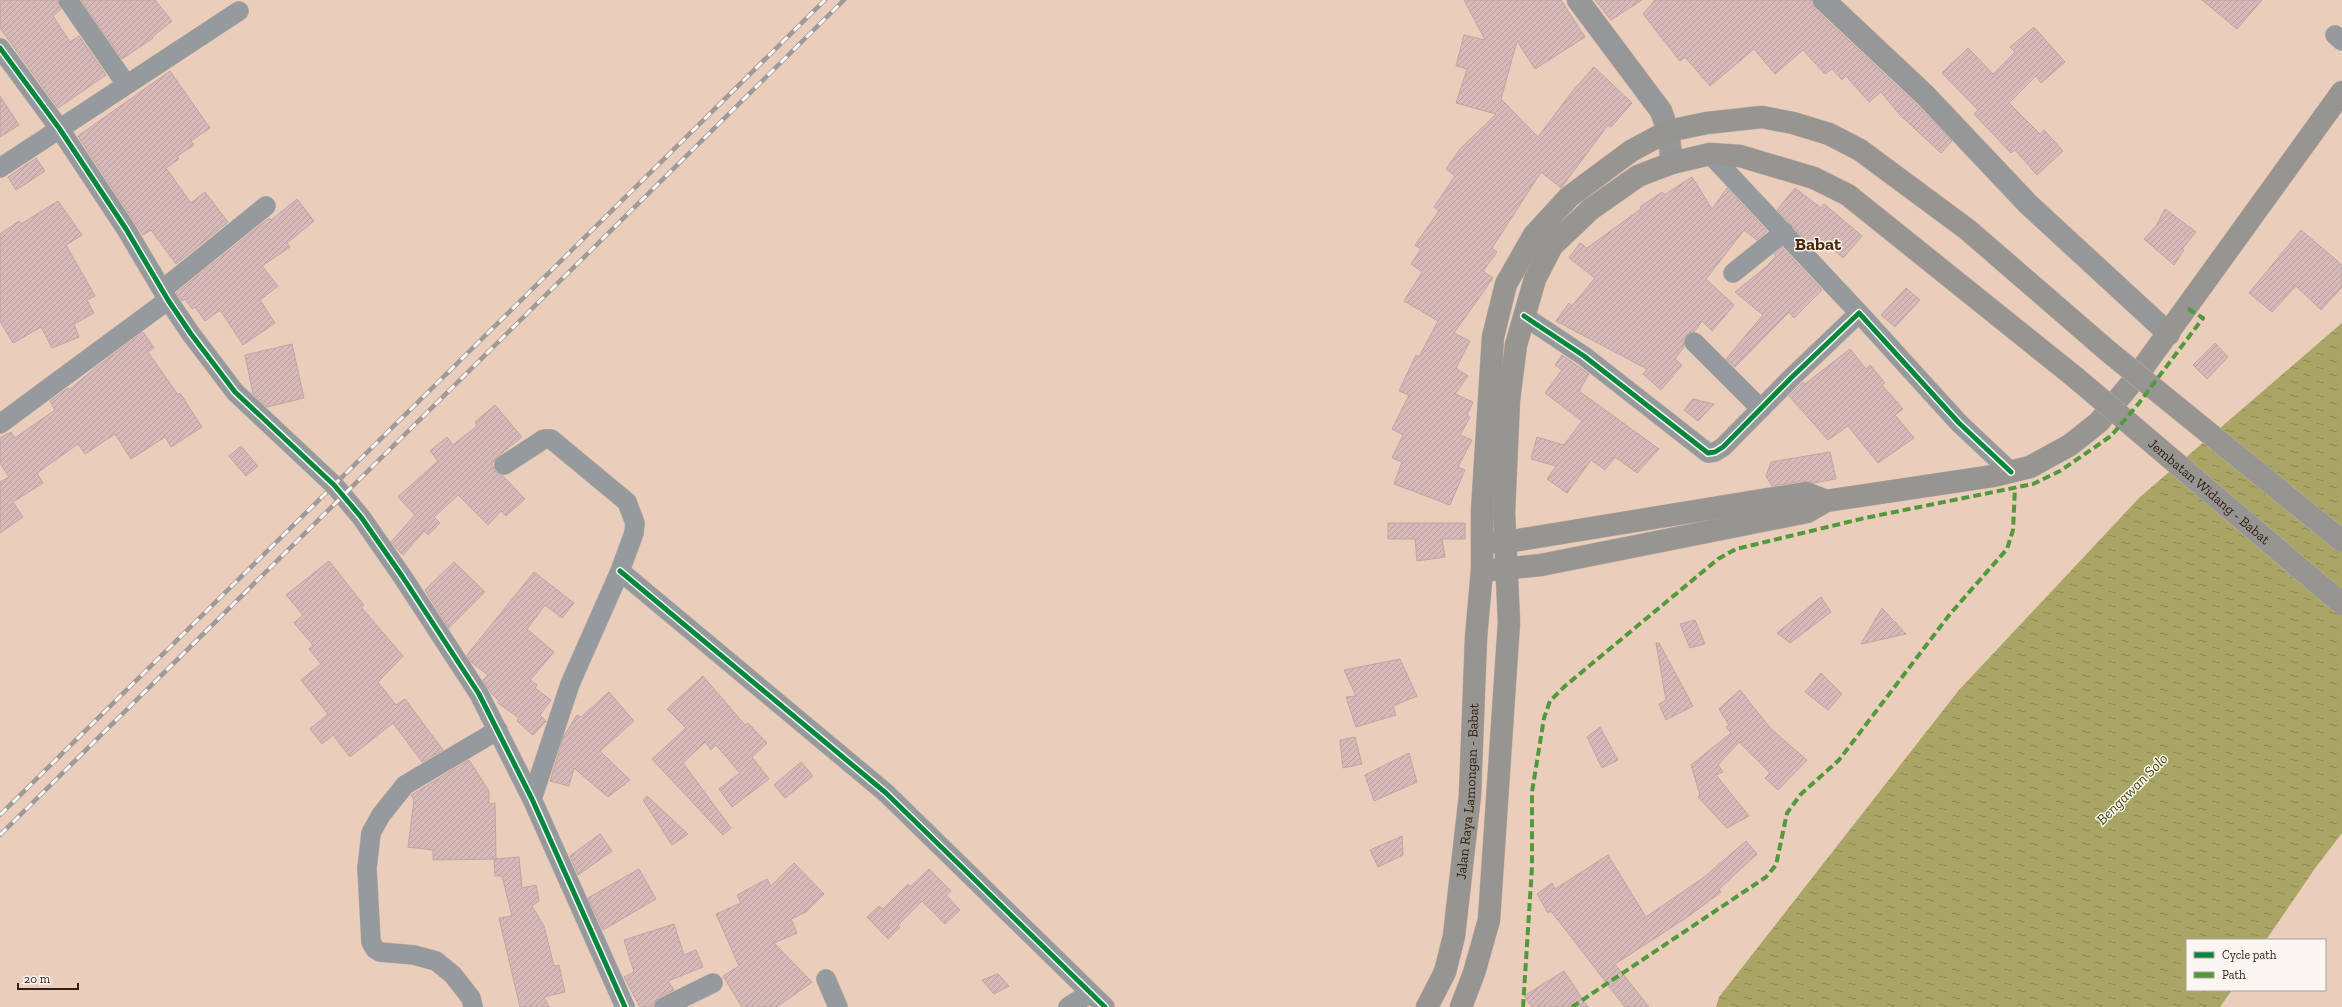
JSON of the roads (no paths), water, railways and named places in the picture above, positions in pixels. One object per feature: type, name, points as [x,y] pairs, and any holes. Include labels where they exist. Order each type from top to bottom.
[{"type":"highway","points":[[1482,570],[1506,570],[1541,565],[1808,512],[1826,501],[1993,476],[2030,467],[2070,445],[2099,422],[2169,334],[2342,92]]},
{"type":"highway","name":"Jalan Raya Lamongan - Babat","points":[[1427,1007],[1445,972],[1454,936],[1470,794],[1476,638],[1482,570],[1482,511],[1490,366],[1493,337],[1506,284],[1534,236],[1569,197],[1631,151],[1668,131],[1707,123],[1762,117],[1829,134],[1860,150],[1968,230],[2109,352],[2342,541]]},
{"type":"highway","name":"Jembatan Widang - Babat","points":[[1506,570],[1504,513],[1509,400],[1516,345],[1535,279],[1552,246],[1591,209],[1638,176],[1672,163],[1710,154],[1740,156],[1776,166],[1814,178],[1848,195],[2076,378],[2342,604]]},
{"type":"highway","points":[[1483,541],[1506,542],[1806,493],[1826,501]]},
{"type":"highway","points":[[1461,1007],[1476,966],[1489,920],[1509,622],[1506,570]]},
{"type":"street","points":[[68,0],[126,84]]},
{"type":"street","points":[[1578,0],[1661,111],[1668,131],[1672,163]]},
{"type":"street","points":[[1824,0],[1925,95],[2028,204],[2169,334]]},
{"type":"street","points":[[0,168],[239,11]]},
{"type":"street","points":[[0,48],[59,128],[126,229],[165,295],[235,392],[334,485],[361,517],[402,576],[479,694],[532,799],[624,1007]]},
{"type":"street","points":[[1710,154],[1859,313],[1959,423],[2011,472]]},
{"type":"street","points":[[0,424],[165,295],[266,206]]},
{"type":"street","points":[[1733,273],[1784,232]]},
{"type":"street","points":[[1524,316],[1584,356],[1708,453],[1715,452],[1723,447],[1859,313]]},
{"type":"street","points":[[1694,342],[1760,409]]},
{"type":"street","points":[[504,465],[548,438],[574,456],[627,502],[635,523],[634,533],[620,571],[570,684],[532,799]]},
{"type":"street","points":[[620,571],[886,793],[1105,1007]]},
{"type":"street","points":[[473,1007],[471,998],[453,975],[436,961],[414,955],[380,952],[374,949],[371,942],[367,868],[371,833],[381,815],[405,785],[498,730]]},
{"type":"street","points":[[826,979],[838,1007]]},
{"type":"street","points":[[664,1007],[713,983]]},
{"type":"street","points":[[1068,1007],[1090,993]]},
{"type":"water","name":"Bengawan Solo","points":[[2342,323],[2342,833],[2316,867],[2267,939],[2186,939],[2186,991],[2231,991],[2220,1007],[1716,1007],[1719,997],[1959,690],[2140,497]]},
{"type":"railway","points":[[0,815],[825,0]]},
{"type":"railway","points":[[0,835],[844,0]]},
{"type":"district","name":"Babat","points":[[1818,244]]}]
